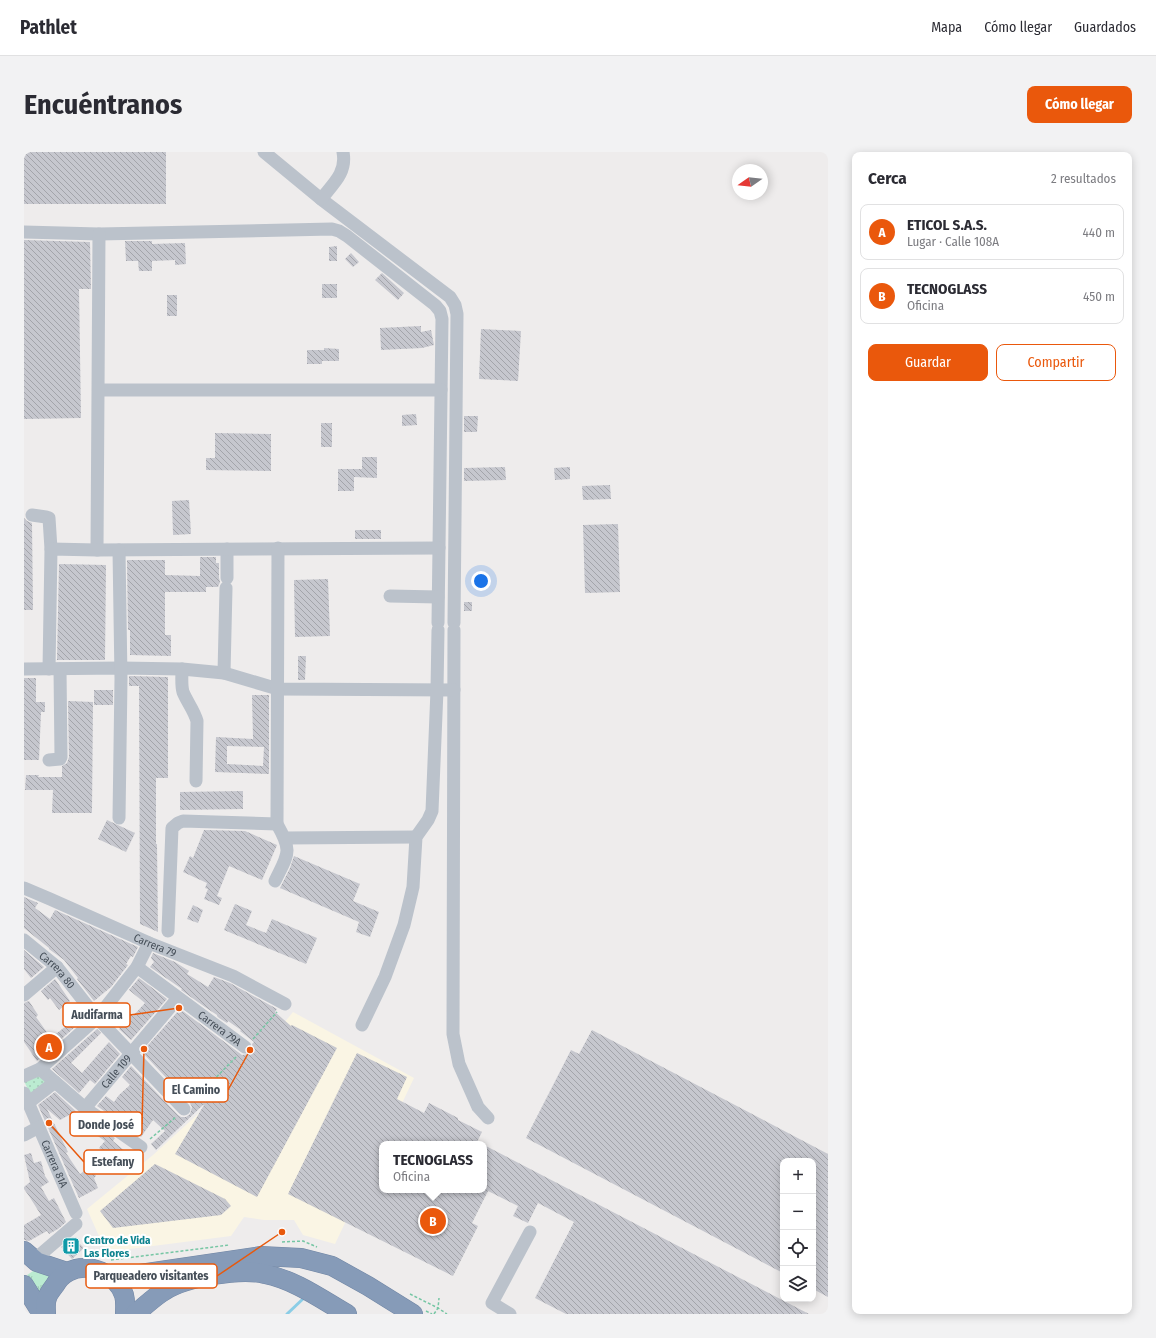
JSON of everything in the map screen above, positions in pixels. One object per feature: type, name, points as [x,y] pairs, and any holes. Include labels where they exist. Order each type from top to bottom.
[{"type":"highway","points":[[29,1256],[37,1262],[67,1272]]},
{"type":"highway","points":[[113,1278],[261,1256],[301,1258],[332,1266],[413,1314]]},
{"type":"highway","points":[[46,1314],[47,1298],[59,1279],[67,1272],[76,1269],[86,1269],[104,1273],[113,1278],[124,1295],[126,1305],[125,1314]]},
{"type":"highway","points":[[135,1314],[163,1291],[175,1285],[208,1276],[236,1272],[264,1273],[285,1280],[347,1314]]},
{"type":"highway","points":[[24,1285],[42,1314]]},
{"type":"street","points":[[264,152],[321,199],[450,297],[455,305],[457,314],[454,626],[453,1034],[459,1064],[478,1107],[488,1118]]},
{"type":"street","points":[[321,199],[342,172],[344,159],[343,152]]},
{"type":"street","points":[[24,232],[99,234],[332,229],[347,236],[429,300],[440,311],[442,319],[437,690],[432,811],[428,820],[416,837],[413,887],[404,925],[385,977],[362,1025]]},
{"type":"street","points":[[97,550],[99,234]]},
{"type":"street","points":[[99,390],[441,390]]},
{"type":"street","points":[[32,515],[49,518],[55,669],[61,757],[60,760],[49,760]]},
{"type":"street","points":[[275,881],[287,856],[285,838],[278,824],[278,548]]},
{"type":"street","points":[[51,549],[439,548]]},
{"type":"street","points":[[224,673],[227,549]]},
{"type":"street","points":[[118,550],[121,668],[118,818]]},
{"type":"street","points":[[390,596],[438,598]]},
{"type":"street","points":[[24,669],[182,669],[224,673],[278,689],[454,690]]},
{"type":"street","points":[[182,669],[183,692],[195,714],[197,721],[196,781]]},
{"type":"street","points":[[168,930],[172,828],[183,820],[278,824]]},
{"type":"street","points":[[285,838],[416,837]]},
{"type":"street","name":"Carrera 79","points":[[24,888],[149,943],[232,976],[285,1004]]},
{"type":"street","name":"Carrera 80","points":[[24,940],[57,967],[98,1018],[184,1109]]},
{"type":"street","points":[[24,1076],[40,1069],[98,1018],[137,967],[149,943]]},
{"type":"street","points":[[24,994],[57,967]]},
{"type":"street","name":"Carrera 79A","points":[[137,967],[245,1047]]},
{"type":"street","name":"Calle 109","points":[[85,1108],[178,998]]},
{"type":"street","points":[[40,1069],[85,1108],[141,1146]]},
{"type":"street","points":[[26,1098],[55,1082]]},
{"type":"street","name":"Carrera 81A","points":[[26,1098],[76,1218],[29,1256]]},
{"type":"street","points":[[24,1135],[39,1128]]},
{"type":"street","points":[[510,1314],[492,1303],[530,1232]]},
{"type":"path","points":[[141,1146],[184,1109],[285,1004]]},
{"type":"path","points":[[434,1314],[438,1308],[439,1298]]},
{"type":"shaded area","points":[[293,1012],[414,1078],[384,1141],[379,1141],[379,1152],[335,1244],[303,1235],[294,1220],[264,1220],[244,1217],[231,1236],[106,1252],[87,1209],[153,1155],[244,1072]]},
{"type":"green space","points":[[37,1071],[49,1085],[32,1098],[24,1081]]},
{"type":"green space","points":[[39,1267],[56,1273],[42,1300],[27,1275]]},
{"type":"building","points":[[24,152],[166,152],[166,204],[24,204]]},
{"type":"building","points":[[24,240],[90,242],[91,289],[79,289],[81,418],[24,419]]},
{"type":"building","points":[[125,241],[152,241],[152,244],[185,243],[186,264],[175,265],[175,260],[152,261],[152,271],[139,271],[138,261],[126,261]]},
{"type":"building","points":[[337,246],[337,261],[329,261],[329,247]]},
{"type":"building","points":[[351,253],[359,262],[353,267],[345,259]]},
{"type":"building","points":[[382,273],[404,293],[398,300],[375,280]]},
{"type":"building","points":[[322,284],[337,284],[337,298],[322,298]]},
{"type":"building","points":[[167,295],[177,295],[177,316],[167,316]]},
{"type":"building","points":[[421,326],[421,332],[431,330],[434,345],[422,348],[381,350],[380,328]]},
{"type":"building","points":[[481,329],[521,331],[518,381],[479,379]]},
{"type":"building","points":[[324,348],[339,349],[339,361],[322,361],[322,364],[307,364],[307,350],[324,350]]},
{"type":"building","points":[[416,414],[417,425],[402,426],[402,415]]},
{"type":"building","points":[[464,416],[478,416],[477,432],[464,432]]},
{"type":"building","points":[[321,423],[332,423],[332,447],[321,447]]},
{"type":"building","points":[[215,433],[271,434],[271,471],[206,470],[206,458],[215,458]]},
{"type":"building","points":[[362,457],[377,457],[377,478],[354,477],[354,491],[338,491],[338,469],[362,469]]},
{"type":"building","points":[[505,467],[506,480],[464,481],[464,468]]},
{"type":"building","points":[[570,467],[570,479],[555,480],[554,468]]},
{"type":"building","points":[[610,485],[611,499],[583,500],[582,486]]},
{"type":"building","points":[[189,500],[191,534],[173,535],[172,501]]},
{"type":"building","points":[[24,518],[32,523],[33,610],[24,610]]},
{"type":"building","points":[[618,524],[620,592],[585,593],[583,525]]},
{"type":"building","points":[[355,530],[381,530],[381,539],[355,539]]},
{"type":"building","points":[[200,557],[216,557],[216,563],[219,563],[220,582],[218,587],[206,587],[206,592],[165,592],[165,635],[171,635],[171,656],[130,655],[130,630],[128,630],[127,560],[165,560],[165,575],[200,576]]},
{"type":"building","points":[[59,564],[106,565],[105,660],[57,660]]},
{"type":"building","points":[[328,579],[330,636],[295,637],[294,580]]},
{"type":"building","points":[[464,602],[472,602],[472,611],[464,611]]},
{"type":"building","points":[[298,656],[306,656],[305,680],[298,680]]},
{"type":"building","points":[[129,676],[168,677],[168,778],[156,778],[158,932],[140,924],[139,686],[129,686]]},
{"type":"building","points":[[24,678],[36,678],[36,702],[45,702],[45,712],[41,712],[39,760],[24,760]]},
{"type":"building","points":[[94,690],[113,690],[113,705],[94,705]]},
{"type":"building","points":[[252,695],[269,695],[269,774],[215,772],[216,737],[253,739]],"holes":[[[227,746],[264,747],[263,766],[227,764]]]},
{"type":"building","points":[[68,701],[93,702],[92,813],[52,813],[53,790],[25,790],[26,775],[39,775],[38,777],[62,777],[62,766],[67,763],[69,757]]},
{"type":"building","points":[[243,791],[243,809],[180,810],[180,792]]},
{"type":"building","points":[[107,820],[135,833],[126,852],[98,839]]},
{"type":"building","points":[[204,830],[245,831],[277,845],[262,880],[229,866],[217,896],[222,898],[219,905],[204,899],[208,889],[205,888],[207,883],[183,872],[190,856],[193,858]]},
{"type":"building","points":[[294,856],[360,884],[353,901],[379,912],[370,937],[356,932],[359,922],[280,888]]},
{"type":"building","points":[[24,897],[38,903],[35,908],[50,919],[55,910],[138,947],[133,957],[131,956],[126,964],[128,965],[111,987],[94,1001],[64,960],[24,928]]},
{"type":"building","points":[[235,904],[252,911],[246,925],[266,933],[272,919],[317,938],[306,964],[224,930]]},
{"type":"building","points":[[193,905],[203,910],[198,923],[187,919]]},
{"type":"building","points":[[24,950],[44,967],[31,978],[24,969]]},
{"type":"building","points":[[153,953],[175,962],[189,971],[187,974],[208,987],[214,977],[230,983],[277,1009],[275,1012],[291,1026],[292,1025],[337,1048],[257,1197],[175,1154],[204,1105],[156,1150],[151,1144],[165,1131],[153,1120],[141,1137],[97,1106],[106,1096],[114,1102],[130,1085],[122,1077],[131,1066],[178,1115],[181,1117],[186,1117],[190,1114],[192,1107],[190,1103],[142,1052],[180,1009],[242,1055],[249,1054],[253,1048],[252,1044],[254,1042],[240,1031],[241,1030],[228,1021],[227,1023],[219,1018],[217,1015],[181,990],[182,989],[150,967],[154,962],[151,958]]},
{"type":"building","points":[[139,978],[167,999],[131,1040],[108,1017],[117,1006],[125,1014],[128,1011],[133,1016],[145,1003],[129,990]]},
{"type":"building","points":[[55,979],[70,1001],[59,1010],[50,998],[48,1000],[41,991]]},
{"type":"building","points":[[29,1001],[38,1015],[36,1017],[51,1038],[76,1018],[69,1008],[75,1003],[86,1017],[37,1061],[24,1042],[24,1003]]},
{"type":"building","points":[[97,1029],[101,1033],[71,1063],[82,1073],[109,1042],[120,1054],[95,1084],[90,1080],[79,1093],[52,1069]]},
{"type":"building","points":[[592,1030],[828,1154],[828,1297],[816,1291],[816,1158],[780,1158],[780,1271],[526,1138],[571,1050],[579,1054]]},
{"type":"building","points":[[357,1053],[407,1077],[397,1099],[424,1113],[429,1103],[482,1132],[478,1141],[379,1141],[379,1193],[487,1193],[472,1223],[478,1226],[453,1276],[288,1194]]},
{"type":"building","points":[[55,1092],[80,1115],[115,1138],[113,1141],[126,1152],[117,1163],[99,1148],[105,1141],[80,1124],[81,1123],[71,1114],[60,1120],[47,1109],[68,1152],[66,1153],[80,1174],[90,1167],[96,1176],[94,1178],[98,1188],[79,1198],[38,1105]]},
{"type":"building","points":[[487,1147],[780,1299],[780,1302],[786,1302],[809,1314],[566,1314],[535,1298],[574,1222],[538,1203],[528,1223],[513,1216],[518,1206],[488,1191],[487,1193]]},
{"type":"building","points":[[31,1153],[34,1163],[41,1161],[45,1176],[49,1182],[41,1187],[49,1201],[54,1198],[66,1222],[49,1234],[47,1231],[29,1241],[24,1240],[24,1225],[41,1215],[24,1189],[24,1187],[30,1182],[24,1155]]},
{"type":"building","points":[[155,1164],[225,1199],[231,1206],[221,1215],[113,1228],[100,1211]]},
{"type":"building","name":"Centro de Vida Las Flores","points":[[73,1237],[84,1248],[72,1259],[61,1247]]},
{"type":"waterway","points":[[287,1314],[306,1296]]},
{"type":"place","name":"Audifarma","points":[[179,1008]]},
{"type":"place","name":"ETICOL S.A.S.","points":[[49,1047]]},
{"type":"place","name":"Donde José","points":[[144,1049]]},
{"type":"place","name":"El Camino","points":[[250,1050]]},
{"type":"place","name":"Estefany","points":[[49,1123]]},
{"type":"place","name":"TECNOGLASS","points":[[433,1221]]},
{"type":"place","name":"Parqueadero visitantes","points":[[282,1232]]},
{"type":"place","name":"Centro de Vida Las Flores","points":[[71,1246]]}]
